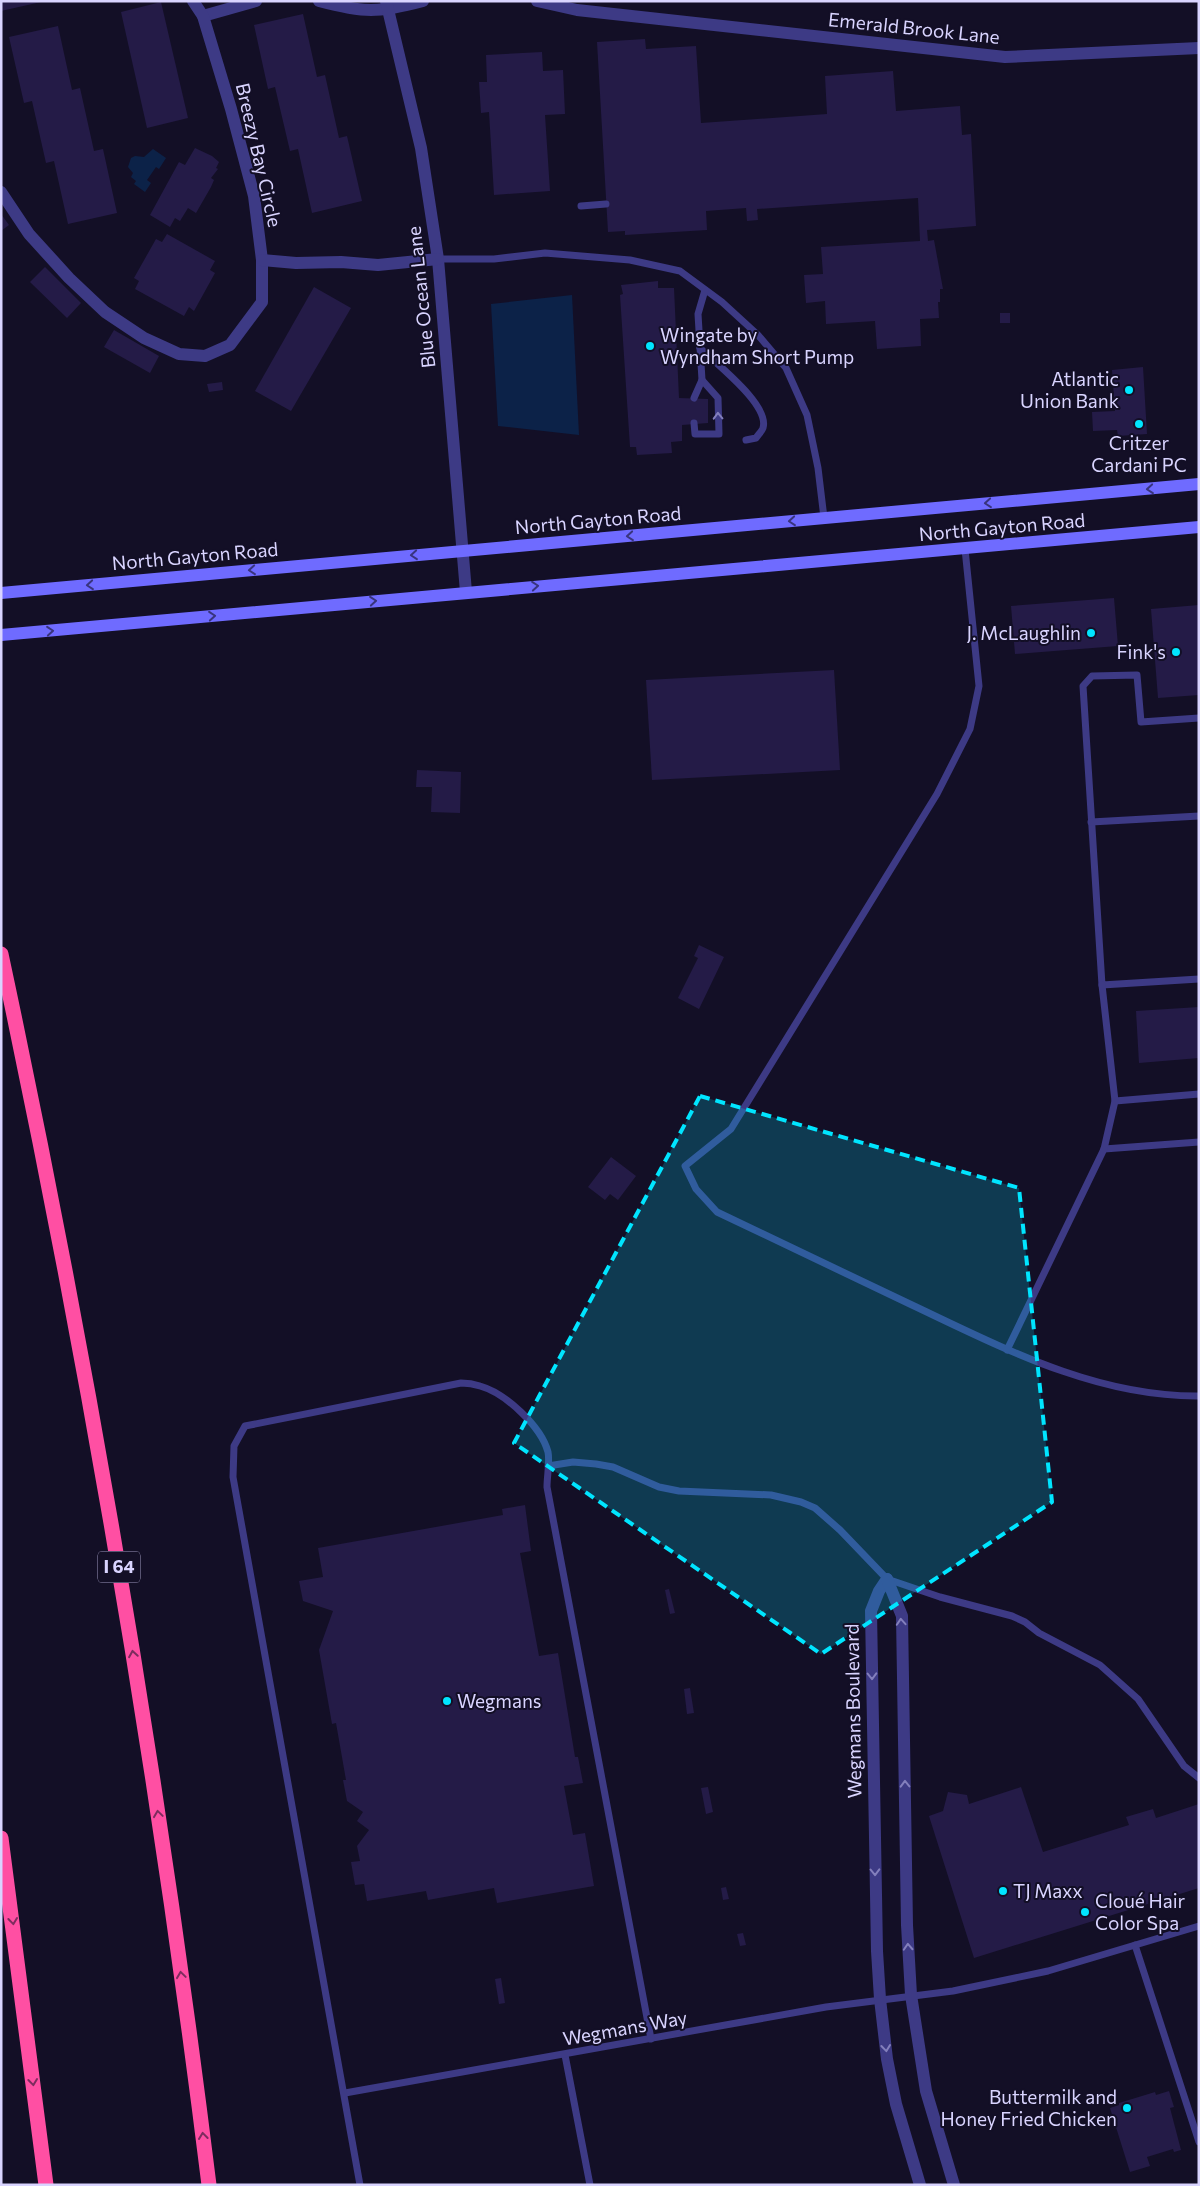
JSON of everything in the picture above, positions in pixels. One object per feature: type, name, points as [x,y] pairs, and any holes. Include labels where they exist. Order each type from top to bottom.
[{"type":"highway","name":"I 64","points":[[1,954],[68,1279],[119,1564],[144,1720],[209,2185]]},
{"type":"highway","points":[[1,1838],[46,2185]]},
{"type":"main road","name":"North Gayton Road","points":[[1,593],[1199,484]]},
{"type":"main road","name":"North Gayton Road","points":[[1,635],[1199,527]]},
{"type":"street","name":"Breezy Bay Circle","points":[[1,192],[29,234],[105,312],[144,338],[179,354],[205,356],[230,345],[262,302],[262,260],[254,196],[203,16],[193,1]]},
{"type":"street","points":[[203,16],[256,1]]},
{"type":"street","points":[[319,1],[354,11],[424,1]]},
{"type":"street","name":"Emerald Brook Lane","points":[[537,1],[577,10],[1005,57],[1199,48]]},
{"type":"street","name":"Blue Ocean Lane","points":[[387,6],[421,148],[438,259],[466,592]]},
{"type":"street","points":[[262,260],[296,263],[341,262],[378,265],[438,259]]},
{"type":"street","points":[[887,1579],[902,1616],[907,1915],[911,1996],[926,2091],[954,2185]]},
{"type":"street","name":"Wegmans Boulevard","points":[[887,1579],[879,1591],[871,1611],[876,1941],[887,2059],[896,2104],[920,2185]]},
{"type":"lane","points":[[581,206],[606,204]]},
{"type":"lane","points":[[438,259],[494,259],[545,253],[630,260],[680,271],[758,335],[786,368],[807,415],[818,468],[824,518]]},
{"type":"lane","points":[[694,398],[702,380],[698,314],[705,290]]},
{"type":"lane","points":[[700,348],[757,403],[763,417],[763,428],[756,438],[746,440]]},
{"type":"lane","points":[[694,424],[695,434],[719,434],[718,398],[702,380]]},
{"type":"lane","points":[[965,549],[979,686],[970,729],[937,794],[731,1129],[685,1166],[696,1189],[717,1212],[1007,1350],[1067,1374],[1098,1382],[1144,1391],[1199,1396]]},
{"type":"lane","points":[[1007,1350],[1104,1149],[1115,1101],[1102,985],[1083,686],[1092,676],[1137,674],[1141,722],[1199,718]]},
{"type":"lane","points":[[1092,822],[1199,816]]},
{"type":"lane","points":[[1102,985],[1199,978]]},
{"type":"lane","points":[[1115,1101],[1199,1094]]},
{"type":"lane","points":[[1104,1149],[1199,1142]]},
{"type":"lane","points":[[360,2185],[345,2093],[235,1490],[232,1460],[234,1446],[245,1426],[461,1383],[487,1389],[514,1406],[528,1419],[544,1442],[548,1452],[547,1487],[651,2039]]},
{"type":"lane","points":[[548,1466],[573,1462],[596,1464],[613,1467],[659,1487],[679,1491],[771,1495],[801,1502],[827,1517],[887,1579],[940,1597],[1012,1616],[1100,1665],[1138,1699],[1184,1766],[1199,1778]]},
{"type":"lane","name":"Wegmans Way","points":[[345,2093],[826,2007],[880,1999],[953,1992],[1048,1971],[1199,1926]]},
{"type":"lane","points":[[1134,1945],[1199,2142]]},
{"type":"lane","points":[[566,2055],[590,2185]]},
{"type":"highlighted area","points":[[700,1096],[1019,1188],[1052,1502],[821,1654],[514,1443]]},
{"type":"water","points":[[153,149],[166,158],[159,169],[156,167],[147,180],[151,183],[145,192],[134,184],[136,181],[131,177],[133,173],[128,167],[131,158],[135,156],[144,157]]},
{"type":"water","points":[[572,295],[579,435],[498,426],[491,304]]},
{"type":"building","points":[[1,1],[41,1],[41,2],[1,11]]},
{"type":"building","points":[[161,2],[188,118],[147,128],[121,12]]},
{"type":"building","points":[[303,14],[317,77],[325,75],[339,138],[347,136],[362,201],[312,213],[298,149],[290,151],[275,87],[268,89],[254,25]]},
{"type":"building","points":[[58,26],[72,90],[80,88],[94,151],[103,149],[117,213],[68,224],[54,161],[46,163],[32,101],[24,103],[9,37]]},
{"type":"building","points":[[645,39],[646,49],[696,46],[701,123],[827,114],[825,76],[893,71],[896,111],[960,106],[962,135],[971,134],[976,226],[927,230],[928,241],[934,240],[943,289],[940,289],[940,302],[938,302],[939,318],[920,319],[921,346],[877,349],[875,321],[826,324],[825,301],[806,303],[804,275],[823,274],[821,247],[920,241],[918,198],[757,209],[758,220],[747,221],[746,208],[706,211],[707,230],[625,235],[625,231],[608,232],[597,42]]},
{"type":"building","points":[[542,52],[543,71],[563,70],[565,114],[545,115],[550,191],[494,195],[489,112],[481,113],[479,82],[487,82],[486,55]]},
{"type":"building","points":[[195,148],[212,156],[219,162],[216,168],[218,169],[211,178],[214,180],[211,187],[196,213],[188,208],[180,221],[175,218],[170,227],[150,215],[179,162],[185,165]]},
{"type":"building","points":[[1,214],[9,225],[1,231]]},
{"type":"building","points":[[167,234],[215,261],[210,270],[215,273],[194,311],[189,307],[184,316],[135,289],[139,281],[134,278],[156,239],[162,242]]},
{"type":"building","points":[[45,267],[81,303],[67,318],[30,282]]},
{"type":"building","name":"Wingate by Wyndham Short Pump","points":[[658,281],[658,288],[674,288],[679,398],[708,399],[708,423],[682,425],[682,441],[671,442],[672,453],[637,455],[636,447],[630,447],[620,295],[623,294],[621,285]]},
{"type":"building","points":[[314,287],[351,308],[291,411],[255,391]]},
{"type":"building","points":[[1000,313],[1010,313],[1010,323],[1000,323]]},
{"type":"building","points":[[114,330],[159,356],[150,373],[104,347]]},
{"type":"building","name":"Atlantic Union Bank","points":[[1143,367],[1147,434],[1118,436],[1117,430],[1093,431],[1092,412],[1115,411],[1112,370]]},
{"type":"building","points":[[222,382],[223,390],[209,392],[207,384]]},
{"type":"building","points":[[1114,598],[1118,646],[1015,654],[1011,606]]},
{"type":"building","name":"Fink's","points":[[1199,605],[1199,695],[1158,698],[1151,609]]},
{"type":"building","points":[[834,670],[840,770],[652,780],[646,680]]},
{"type":"building","points":[[417,770],[461,772],[460,813],[431,812],[432,787],[416,787]]},
{"type":"building","points":[[699,945],[724,957],[699,1009],[678,998],[698,958],[694,956]]},
{"type":"building","points":[[1199,1007],[1199,1058],[1139,1063],[1136,1011]]},
{"type":"building","points":[[611,1157],[636,1176],[618,1200],[610,1194],[605,1200],[588,1187]]},
{"type":"building","name":"Wegmans","points":[[525,1505],[531,1551],[520,1553],[539,1656],[558,1653],[575,1757],[578,1757],[583,1783],[564,1786],[573,1835],[585,1833],[594,1886],[497,1903],[494,1888],[428,1900],[426,1891],[367,1901],[364,1884],[355,1885],[351,1862],[360,1861],[357,1846],[369,1830],[357,1821],[363,1812],[347,1801],[343,1780],[346,1780],[336,1723],[332,1724],[319,1650],[333,1611],[303,1601],[299,1581],[323,1577],[318,1548],[503,1515],[502,1509]]},
{"type":"building","points":[[669,1589],[675,1613],[670,1614],[665,1590]]},
{"type":"building","points":[[690,1688],[694,1713],[687,1714],[684,1689]]},
{"type":"building","points":[[708,1787],[713,1812],[706,1814],[701,1788]]},
{"type":"building","points":[[1021,1787],[1043,1852],[1129,1825],[1126,1817],[1153,1809],[1156,1818],[1199,1804],[1199,1888],[974,1958],[929,1816],[943,1811],[948,1792],[967,1795],[969,1804]]},
{"type":"building","points":[[726,1887],[729,1899],[723,1900],[721,1888]]},
{"type":"building","points":[[743,1933],[746,1945],[740,1946],[737,1934]]},
{"type":"building","points":[[501,1978],[505,2003],[499,2004],[495,1979]]},
{"type":"building","points":[[1169,2091],[1174,2107],[1170,2108],[1181,2150],[1174,2152],[1173,2149],[1147,2157],[1150,2166],[1130,2172],[1110,2108],[1119,2105],[1119,2103],[1155,2092],[1156,2095]]},
{"type":"place","name":"Wingate by Wyndham Short Pump","points":[[650,346]]},
{"type":"place","name":"Atlantic Union Bank","points":[[1129,390]]},
{"type":"place","name":"Critzer Cardani PC","points":[[1139,424]]},
{"type":"place","name":"J. McLaughlin","points":[[1091,633]]},
{"type":"place","name":"Fink's","points":[[1176,652]]},
{"type":"place","name":"Wegmans","points":[[447,1701]]},
{"type":"place","name":"TJ Maxx","points":[[1003,1891]]},
{"type":"place","name":"Cloué Hair Color Spa","points":[[1085,1912]]},
{"type":"place","name":"Buttermilk and Honey Fried Chicken","points":[[1127,2108]]}]
